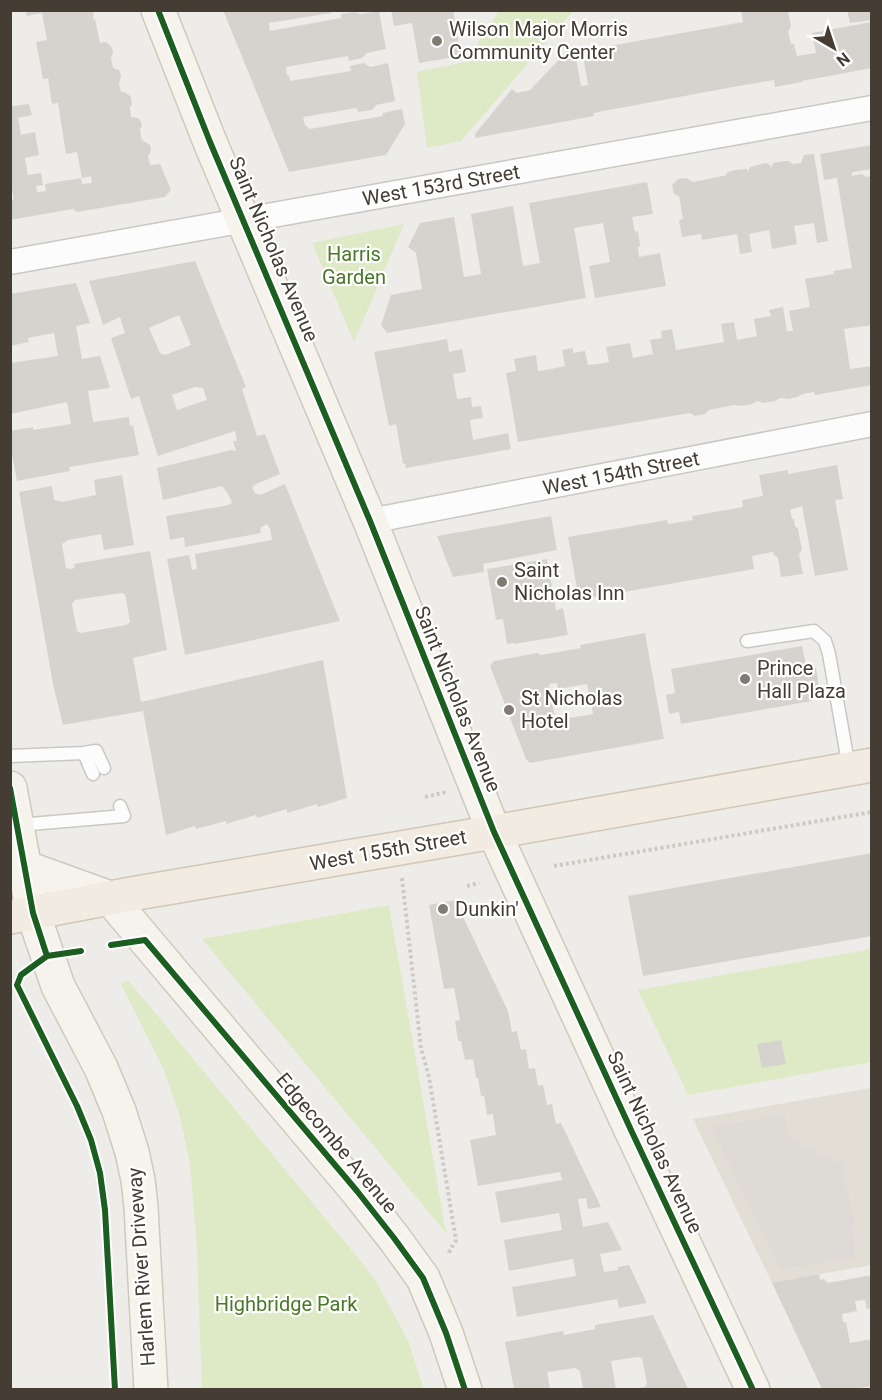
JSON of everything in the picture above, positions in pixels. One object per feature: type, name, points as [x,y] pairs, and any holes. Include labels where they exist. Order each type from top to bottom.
[{"type":"main road","name":"Saint Nicholas Avenue","points":[[158,10],[210,142],[370,521],[494,832],[753,1389]]},
{"type":"main road","name":"West 155th Street","points":[[22,915],[860,767]]},
{"type":"main road","name":"Harlem River Driveway","points":[[10,788],[17,825],[17,865],[22,915],[101,1068],[119,1111],[132,1152],[141,1207],[151,1389]]},
{"type":"main road","points":[[17,865],[110,898]]},
{"type":"main road","name":"Edgecombe Avenue","points":[[110,898],[357,1191],[423,1278],[446,1333],[465,1389]]},
{"type":"street","name":"West 153rd Street","points":[[10,262],[872,108]]},
{"type":"street","name":"West 154th Street","points":[[370,521],[872,424]]},
{"type":"lane","points":[[747,641],[814,631],[825,641],[834,691],[860,767]]},
{"type":"lane","points":[[10,756],[84,753],[99,771]]},
{"type":"lane","points":[[17,825],[114,811]]},
{"type":"path","points":[[425,797],[446,792]]},
{"type":"path","points":[[554,866],[872,812]]},
{"type":"path","points":[[399,848],[421,1048],[429,1077],[456,1240],[448,1254]]},
{"type":"path","points":[[467,886],[479,883]]},
{"type":"shaded area","points":[[871,1088],[871,1265],[772,1283],[693,1119]]},
{"type":"shaded area","points":[[785,1114],[788,1132],[795,1142],[842,1164],[853,1215],[855,1257],[780,1270],[711,1127]]},
{"type":"green space","points":[[499,11],[573,11],[461,141],[427,148],[417,72],[465,62]]},
{"type":"green space","name":"Harris Garden","points":[[404,224],[354,342],[312,243]]},
{"type":"green space","points":[[389,905],[446,1233],[202,939]]},
{"type":"green space","points":[[871,949],[871,1062],[688,1095],[638,990]]},
{"type":"green space","name":"Highbridge Park","points":[[128,980],[373,1276],[408,1340],[424,1389],[202,1389],[197,1250],[190,1163],[179,1113],[163,1068],[121,984]]},
{"type":"building","points":[[26,10],[94,10],[93,19],[95,19],[100,43],[105,42],[112,48],[113,68],[119,70],[121,76],[119,84],[121,92],[131,97],[131,117],[141,121],[142,140],[150,145],[151,150],[148,155],[150,165],[160,164],[171,190],[165,197],[77,212],[73,209],[10,220],[10,200],[14,199],[12,190],[10,191],[10,102],[12,106],[29,104],[32,115],[18,118],[21,135],[35,132],[39,155],[25,158],[28,175],[41,173],[43,185],[36,186],[37,192],[46,191],[45,184],[81,178],[82,184],[92,183],[91,176],[82,178],[77,152],[66,154],[58,103],[52,104],[48,79],[51,78],[43,79],[36,42],[47,40],[42,13],[27,16]]},
{"type":"building","points":[[223,10],[331,10],[331,13],[269,23],[270,31],[341,18],[341,14],[379,11],[386,49],[367,53],[362,58],[349,61],[348,56],[286,67],[290,81],[351,71],[350,66],[364,63],[370,67],[388,63],[395,101],[376,105],[372,110],[358,112],[357,108],[303,117],[305,125],[310,129],[383,116],[383,113],[402,109],[405,124],[386,155],[289,172]]},
{"type":"building","name":"Wilson Major Morris Community Center","points":[[391,10],[453,10],[461,56],[419,63],[412,23],[394,26]]},
{"type":"building","points":[[741,10],[788,10],[791,27],[788,31],[797,56],[816,53],[812,33],[872,22],[872,68],[775,87],[774,80],[733,87],[475,138],[475,134],[512,89],[517,93],[530,90],[570,48],[574,47],[581,86],[588,85],[582,51],[743,22]]},
{"type":"building","points":[[847,10],[872,10],[872,20],[850,23]]},
{"type":"building","points":[[872,145],[872,169],[853,172],[851,176],[862,174],[866,177],[872,176],[872,325],[844,329],[850,369],[872,366],[872,385],[815,395],[814,392],[764,403],[757,401],[742,406],[734,405],[709,410],[705,414],[695,416],[690,413],[518,442],[506,373],[516,371],[514,359],[536,355],[538,371],[551,369],[565,366],[562,350],[573,348],[573,353],[585,351],[588,365],[598,364],[609,362],[606,347],[630,343],[633,358],[653,354],[650,340],[662,338],[661,331],[672,329],[676,350],[724,342],[721,324],[734,322],[737,340],[757,336],[754,319],[771,316],[769,310],[783,307],[787,331],[793,331],[789,311],[810,307],[805,279],[852,268],[837,178],[824,180],[820,154]]},
{"type":"building","points":[[814,154],[828,241],[817,243],[814,223],[794,226],[797,244],[772,249],[769,230],[749,234],[752,252],[740,254],[737,234],[702,240],[701,234],[682,237],[679,220],[683,219],[679,196],[674,194],[672,185],[678,179],[686,178],[693,182],[727,175],[726,173],[734,170],[747,169],[748,172],[750,167],[766,163],[771,168],[773,163],[784,161],[793,164],[801,163],[804,155]]},
{"type":"building","points":[[647,182],[653,214],[632,217],[635,232],[638,231],[639,257],[660,253],[666,286],[595,298],[589,266],[610,262],[603,223],[574,228],[586,298],[387,333],[381,325],[391,295],[422,289],[416,253],[408,247],[420,223],[454,217],[464,277],[481,274],[471,214],[513,206],[523,266],[540,263],[529,203]]},
{"type":"building","points":[[195,261],[246,387],[242,389],[257,436],[265,434],[280,474],[252,487],[255,493],[260,495],[285,484],[340,621],[185,655],[167,559],[189,555],[192,570],[197,569],[195,554],[272,540],[270,529],[267,524],[260,528],[261,533],[185,547],[184,537],[170,540],[166,516],[229,505],[232,502],[222,486],[163,500],[157,468],[231,450],[236,451],[233,441],[237,441],[235,431],[158,456],[139,396],[131,399],[111,338],[125,333],[120,317],[103,325],[89,281]],"holes":[[[179,315],[191,345],[165,355],[160,353],[149,328]],[[195,387],[203,388],[207,400],[177,410],[172,395]]]},
{"type":"building","points":[[76,283],[90,323],[76,326],[82,359],[100,356],[110,388],[88,391],[93,422],[129,417],[130,426],[133,425],[139,455],[69,467],[70,471],[17,481],[10,444],[10,431],[71,424],[67,402],[10,414],[10,363],[58,356],[54,333],[28,338],[29,342],[10,346],[10,294]]},
{"type":"building","points":[[447,339],[449,352],[462,349],[466,372],[453,374],[457,399],[471,397],[472,407],[481,406],[483,418],[470,420],[473,440],[508,433],[511,449],[406,468],[405,463],[403,464],[396,424],[389,426],[374,352]]},
{"type":"building","points":[[837,465],[843,499],[835,500],[848,570],[815,576],[802,506],[790,510],[798,529],[803,574],[781,577],[778,558],[773,552],[752,556],[754,569],[579,600],[568,537],[667,520],[668,524],[693,520],[692,516],[743,507],[742,500],[763,496],[759,475],[788,470],[788,474]]},
{"type":"building","points":[[122,475],[134,545],[104,550],[101,534],[68,540],[62,544],[66,568],[75,568],[74,564],[150,551],[167,650],[133,658],[141,702],[323,660],[347,798],[287,813],[287,809],[226,824],[226,821],[196,829],[195,826],[166,835],[143,711],[63,725],[53,684],[19,492],[52,486],[54,500],[62,502],[96,495],[94,480]],"holes":[[[125,594],[130,622],[126,625],[81,633],[77,631],[72,604],[75,600]]]},
{"type":"building","points":[[551,516],[557,550],[483,564],[484,572],[453,577],[437,536]]},
{"type":"building","points":[[547,559],[556,610],[563,608],[568,635],[507,644],[503,619],[496,620],[487,569]]},
{"type":"building","points":[[645,633],[664,739],[530,763],[526,759],[490,666],[494,661],[581,648],[580,645]],"holes":[[[557,683],[558,689],[587,684],[593,714],[564,719],[564,722],[556,723],[549,684]]]},
{"type":"building","name":"Prince Hall Plaza","points":[[802,646],[807,670],[816,668],[819,687],[810,689],[812,701],[681,724],[679,712],[669,714],[666,695],[675,693],[671,669]]},
{"type":"building","points":[[872,853],[872,936],[643,976],[628,896]]},
{"type":"building","points":[[455,900],[508,1011],[512,1032],[517,1031],[521,1050],[526,1049],[529,1069],[535,1068],[538,1086],[543,1085],[547,1105],[552,1104],[556,1124],[561,1123],[601,1207],[588,1209],[586,1198],[578,1199],[583,1227],[608,1222],[622,1250],[600,1254],[604,1272],[618,1270],[618,1267],[629,1265],[647,1303],[619,1308],[617,1299],[517,1317],[512,1287],[576,1276],[573,1259],[509,1271],[504,1240],[562,1230],[559,1213],[501,1223],[495,1192],[562,1180],[560,1172],[478,1186],[470,1140],[496,1135],[493,1114],[487,1115],[473,1059],[465,1060],[461,1041],[458,1041],[455,1021],[460,1020],[454,988],[444,989],[429,905]]},
{"type":"building","points":[[781,1040],[786,1064],[762,1068],[757,1044]]},
{"type":"building","points":[[819,1274],[820,1280],[824,1279],[828,1283],[872,1275],[872,1308],[867,1309],[865,1300],[855,1301],[857,1311],[842,1314],[850,1343],[872,1339],[872,1386],[854,1389],[822,1389],[772,1283]]},
{"type":"building","points":[[653,1315],[688,1389],[637,1389],[645,1387],[647,1383],[642,1358],[638,1357],[611,1361],[616,1389],[583,1389],[580,1371],[575,1368],[547,1372],[550,1389],[514,1389],[505,1342],[563,1331],[564,1335],[595,1329],[595,1325]]},
{"type":"cycle path","points":[[158,10],[210,142],[370,521],[494,832],[753,1390]]},
{"type":"cycle path","points":[[10,788],[33,913],[47,956]]},
{"type":"cycle path","points":[[111,945],[145,940],[357,1191],[423,1278],[446,1333],[465,1390]]},
{"type":"cycle path","points":[[81,951],[47,956],[21,975],[17,985],[77,1106],[91,1140],[100,1173],[105,1210],[115,1390]]},
{"type":"place","name":"Wilson Major Morris Community Center","points":[[437,41]]},
{"type":"place","name":"Saint Nicholas Inn","points":[[502,582]]},
{"type":"place","name":"Prince Hall Plaza","points":[[745,679]]},
{"type":"place","name":"St Nicholas Hotel","points":[[509,710]]},
{"type":"place","name":"Dunkin'","points":[[443,909]]}]
